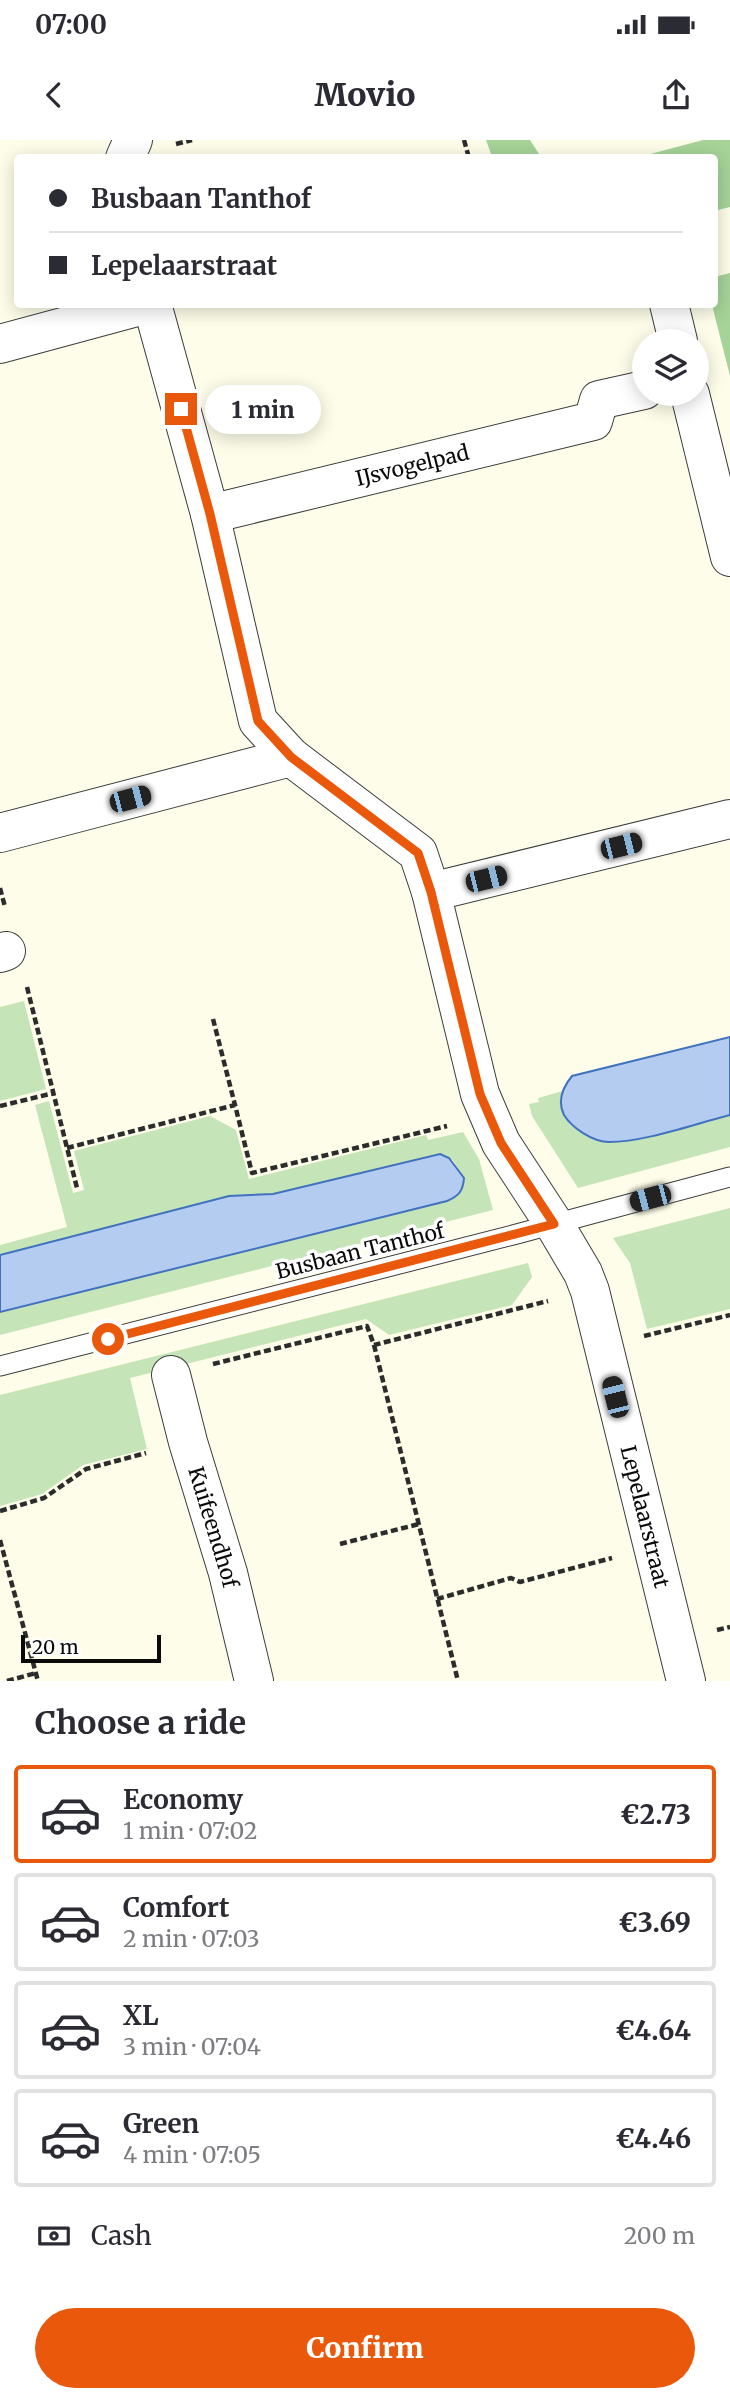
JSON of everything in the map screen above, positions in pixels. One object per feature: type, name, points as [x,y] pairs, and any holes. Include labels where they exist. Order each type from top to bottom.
[{"type":"street","points":[[0,344],[135,308]]},
{"type":"street","name":"Lepelaarstraat","points":[[151,308],[210,514],[258,721],[291,757],[418,853],[431,892],[480,1094],[501,1143],[583,1273],[590,1291],[686,1681]]},
{"type":"street","points":[[670,308],[675,329]]},
{"type":"street","name":"IJsvogelpad","points":[[210,514],[593,421],[599,400],[632,393]]},
{"type":"street","points":[[693,406],[730,558]]},
{"type":"street","points":[[0,834],[291,757]]},
{"type":"street","points":[[431,892],[730,819]]},
{"type":"street","name":"Kuifeendhof","points":[[171,1375],[228,1573],[254,1681]]},
{"type":"lane","name":"Busbaan Tanthof","points":[[0,1366],[730,1177]]},
{"type":"path","points":[[0,888],[7,912]]},
{"type":"path","points":[[10,960],[54,1093],[77,1188]]},
{"type":"path","points":[[213,1019],[252,1173],[489,1116]]},
{"type":"path","points":[[0,1106],[54,1093]]},
{"type":"path","points":[[67,1148],[235,1105]]},
{"type":"path","points":[[374,1345],[590,1291]]},
{"type":"path","points":[[603,1347],[730,1315]]},
{"type":"path","points":[[171,1375],[367,1326],[458,1681]]},
{"type":"path","points":[[0,1511],[44,1497],[86,1469],[188,1441]]},
{"type":"path","points":[[340,1544],[419,1524]]},
{"type":"path","points":[[0,1540],[38,1681]]},
{"type":"path","points":[[438,1599],[511,1578],[520,1581],[653,1547]]},
{"type":"path","points":[[7,1681],[36,1673]]},
{"type":"green space","points":[[486,140],[530,140],[539,154],[491,154]]},
{"type":"green space","points":[[703,140],[730,140],[730,207],[718,210],[718,154],[650,154]]},
{"type":"green space","points":[[730,273],[730,376],[713,308],[718,308],[718,276]]},
{"type":"green space","points":[[24,1001],[46,1089],[0,1101],[0,1007]]},
{"type":"green space","points":[[563,1091],[561,1097],[570,1125],[606,1142],[730,1115],[730,1147],[578,1188],[532,1116],[529,1104],[539,1102],[538,1098]]},
{"type":"green space","points":[[49,1101],[73,1193],[84,1190],[74,1151],[210,1116],[236,1130],[249,1179],[426,1135],[428,1140],[463,1132],[479,1159],[493,1210],[0,1335],[0,1312],[447,1201],[464,1178],[453,1160],[440,1155],[273,1194],[228,1196],[0,1255],[0,1245],[67,1227],[35,1105]]},
{"type":"green space","points":[[730,1208],[730,1309],[647,1329],[630,1263],[613,1238]]},
{"type":"green space","points":[[528,1263],[532,1277],[512,1305],[389,1335],[366,1319],[130,1378],[147,1449],[83,1465],[42,1494],[0,1506],[0,1395]]},
{"type":"water","points":[[730,1037],[730,1115],[654,1136],[609,1142],[596,1140],[583,1133],[564,1115],[562,1094],[572,1076]]},
{"type":"water","points":[[440,1154],[449,1158],[464,1178],[460,1192],[447,1201],[0,1312],[0,1255],[229,1196],[273,1194]]},
{"type":"route","points":[[108,1339],[554,1224],[501,1143],[480,1094],[431,892],[418,853],[291,757],[258,721],[210,514],[181,409]]}]
